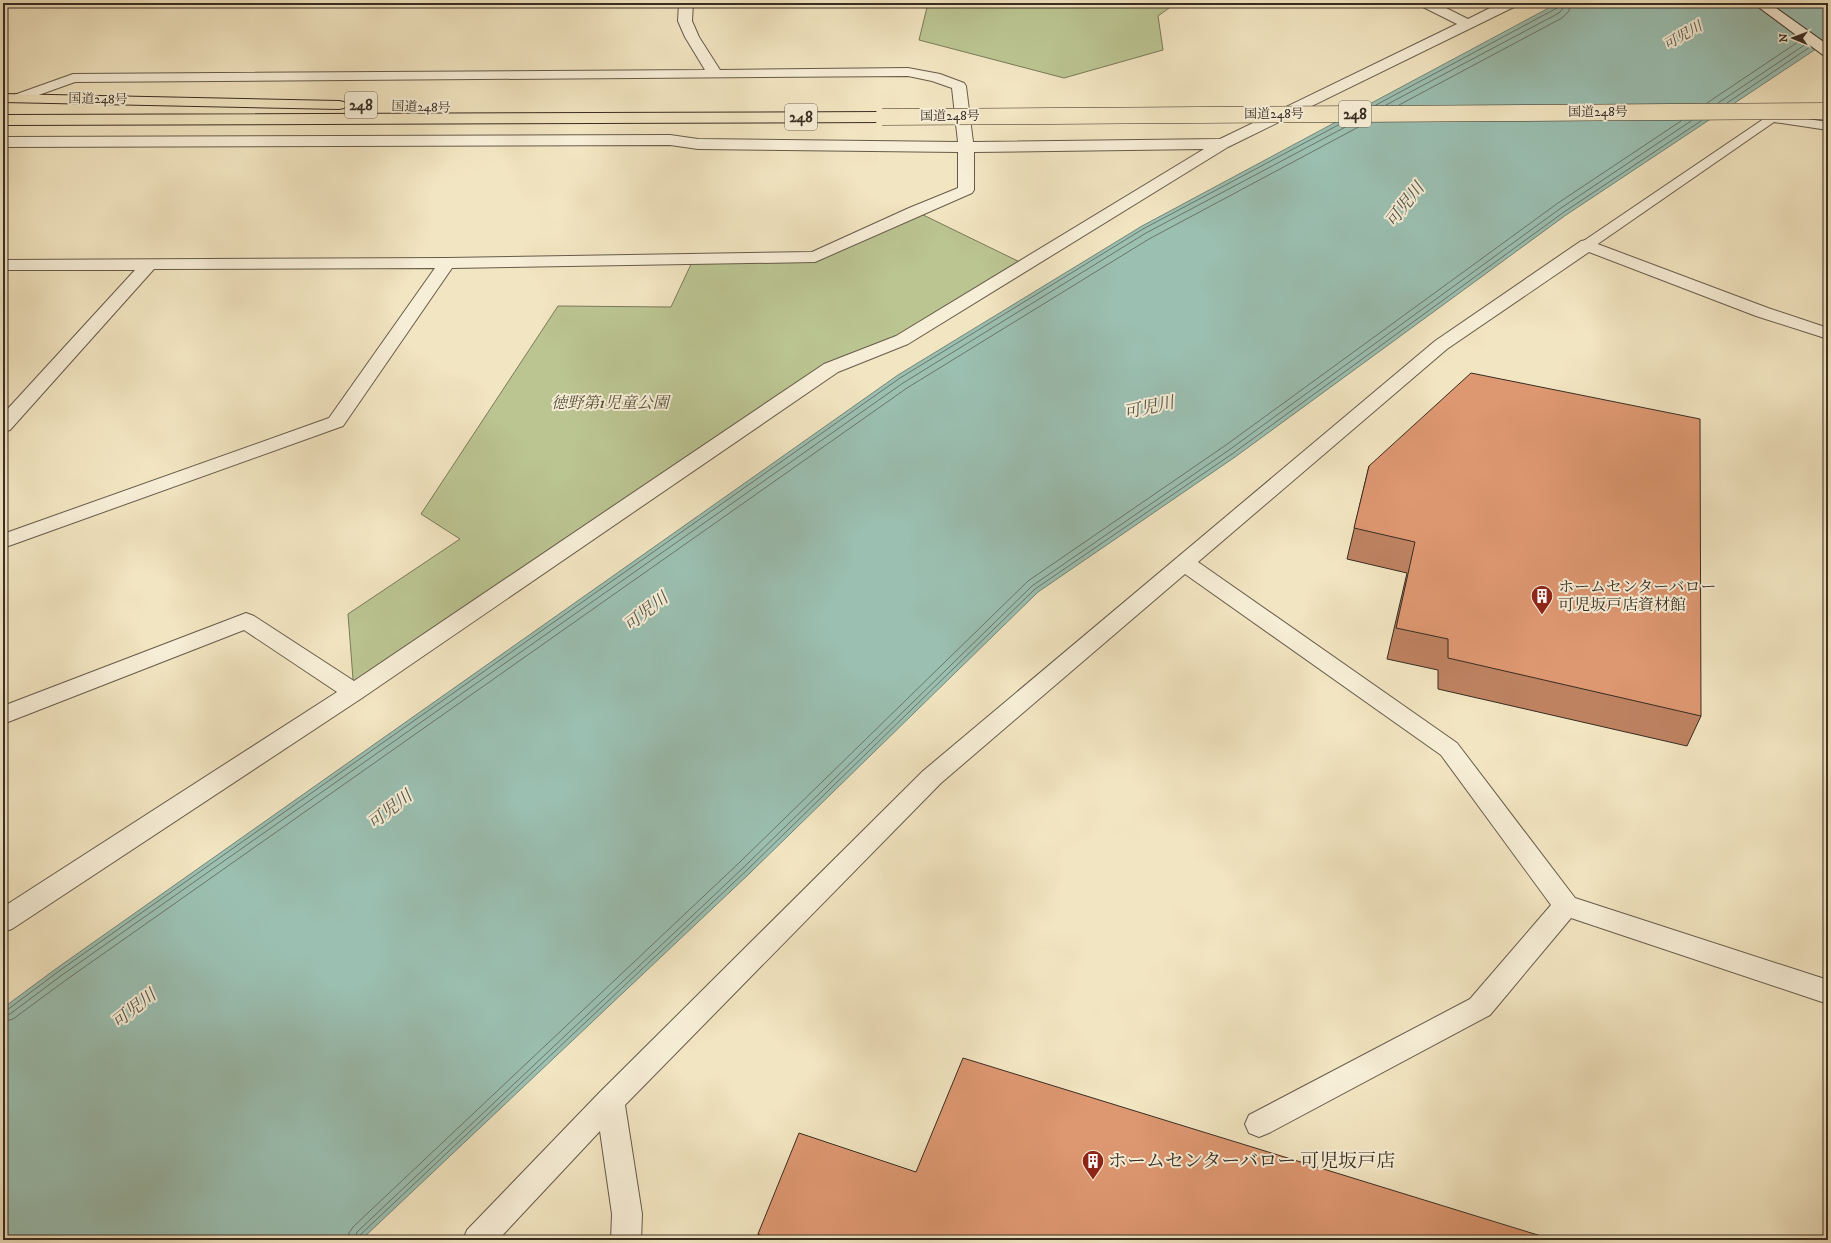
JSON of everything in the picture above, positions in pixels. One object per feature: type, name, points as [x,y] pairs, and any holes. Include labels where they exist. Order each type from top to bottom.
[{"type":"highway","name":"国道248号","points":[[3,98],[256,102],[720,117]]},
{"type":"highway","name":"国道248号","points":[[3,120],[882,117],[1828,111]]},
{"type":"street","points":[[686,3],[684,20],[692,37],[715,74]]},
{"type":"street","points":[[1426,3],[1467,24]]},
{"type":"street","points":[[3,921],[354,692],[831,368],[902,340],[1223,144],[1511,3]]},
{"type":"street","points":[[1760,3],[1828,52]]},
{"type":"street","points":[[3,265],[447,263],[815,257],[915,211],[966,190],[966,147],[958,86],[935,78],[908,72],[73,78],[20,98]]},
{"type":"street","points":[[3,142],[670,140],[698,144],[966,147],[1223,144]]},
{"type":"street","points":[[478,1240],[610,1102],[932,777],[1186,564],[1441,345],[1587,244],[1762,312],[1828,334]]},
{"type":"street","points":[[3,541],[336,422],[447,263]]},
{"type":"street","points":[[3,426],[149,265]]},
{"type":"street","points":[[1186,564],[1449,749],[1566,906],[1828,992]]},
{"type":"street","points":[[3,715],[246,621],[354,692]]},
{"type":"street","points":[[1258,1124],[1480,1008],[1566,906]]},
{"type":"street","points":[[610,1102],[627,1214],[626,1240]]},
{"type":"lane","points":[[1587,244],[1772,118],[1828,126]]},
{"type":"green space","points":[[928,3],[1176,3],[1158,16],[1163,50],[1064,78],[919,40]]},
{"type":"green space","name":"徳野第1児童公園","points":[[915,211],[1026,265],[902,340],[831,368],[354,692],[348,614],[460,539],[421,514],[558,306],[671,307],[693,260],[815,257]]},
{"type":"water","name":"可児川","points":[[1558,3],[1828,3],[1828,41],[1566,215],[1235,457],[1038,592],[750,873],[361,1240],[3,1240],[3,1008],[57,968],[898,375],[1142,226]]},
{"type":"building","name":"ホームセンターバロー 可児坂戸店資材館","points":[[1471,373],[1700,419],[1701,716],[1448,658],[1448,639],[1396,628],[1415,542],[1354,528],[1369,466]]},
{"type":"building","name":"ホームセンターバロー 可児坂戸店","points":[[963,1058],[1554,1240],[772,1240],[758,1234],[799,1133],[916,1172]]},
{"type":"place","name":"ホームセンターバロー 可児坂戸店資材館","points":[[1542,616]]},
{"type":"place","name":"ホームセンターバロー 可児坂戸店","points":[[1093,1180]]}]
